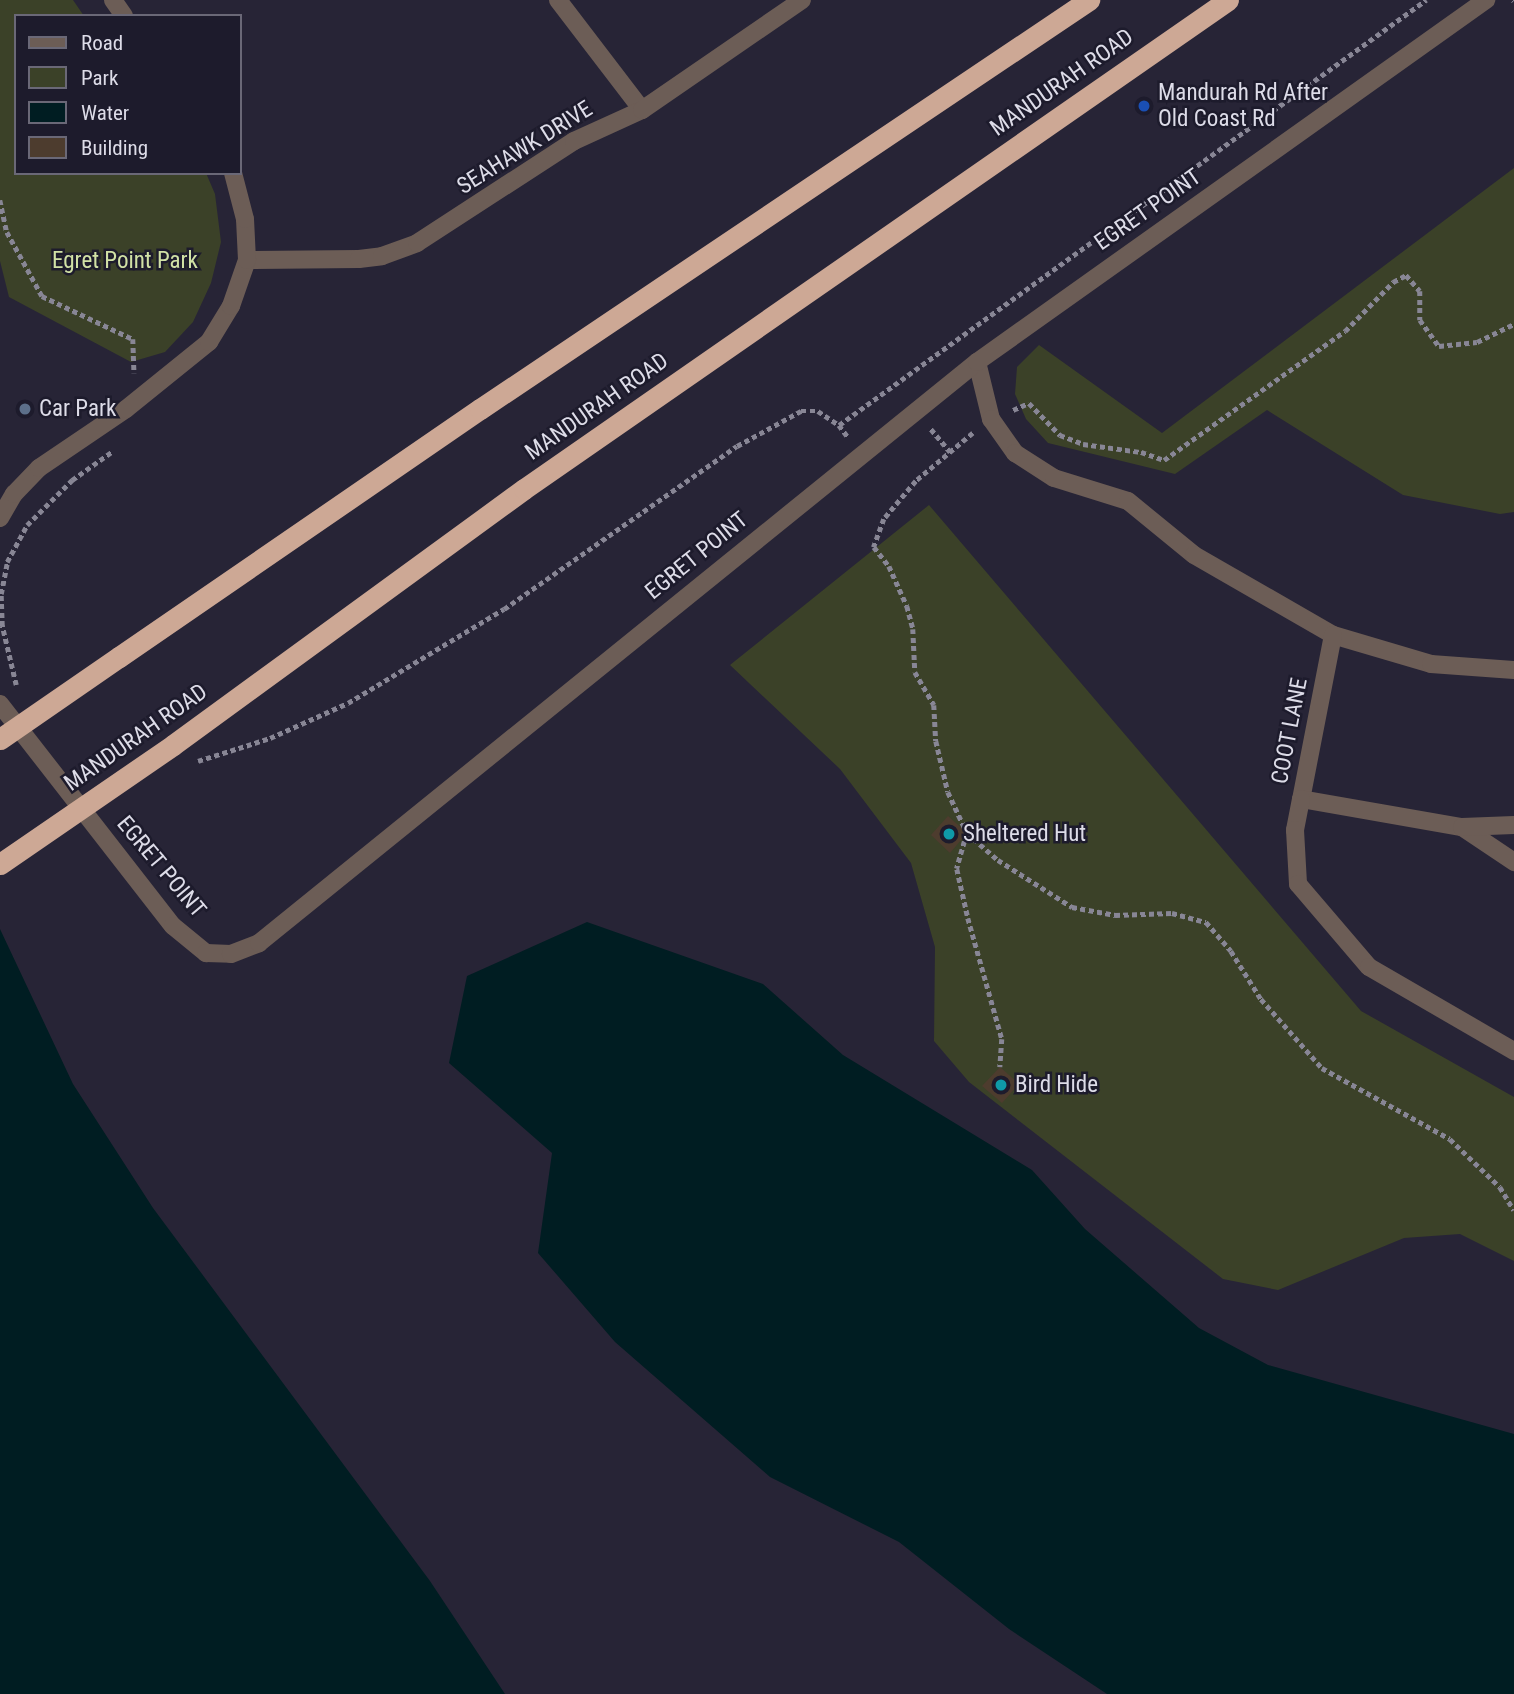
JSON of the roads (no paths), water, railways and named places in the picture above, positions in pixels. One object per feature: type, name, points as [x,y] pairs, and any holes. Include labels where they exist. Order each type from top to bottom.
[{"type":"highway","points":[[0,739],[469,416],[1090,0]]},
{"type":"highway","name":"MANDURAH ROAD","points":[[0,864],[173,744],[524,489],[1228,0]]},
{"type":"street","points":[[558,0],[642,110]]},
{"type":"street","name":"SEAHAWK DRIVE","points":[[247,260],[359,259],[382,256],[405,247],[467,213],[574,141],[642,110],[802,0]]},
{"type":"street","name":"EGRET POINT","points":[[0,704],[173,926],[206,953],[231,954],[259,943],[977,362],[1486,0]]},
{"type":"street","points":[[0,518],[14,494],[39,468],[148,392],[209,342],[231,306],[247,260],[245,219],[234,175]]},
{"type":"street","points":[[977,362],[991,419],[1014,453],[1054,478],[1128,501],[1194,555],[1333,635],[1431,664],[1514,670]]},
{"type":"street","name":"COOT LANE","points":[[1333,635],[1301,799],[1462,827],[1514,825]]},
{"type":"street","points":[[1301,799],[1295,830],[1298,884],[1369,967],[1514,1051]]},
{"type":"street","name":"COOT LANE","points":[[1462,827],[1514,862]]},
{"type":"water","points":[[587,922],[763,984],[843,1055],[1032,1170],[1085,1229],[1199,1328],[1268,1365],[1514,1434],[1514,1694],[1107,1694],[1009,1629],[899,1542],[770,1477],[615,1342],[538,1253],[552,1153],[449,1063],[467,976]]},
{"type":"water","points":[[0,929],[73,1084],[153,1208],[430,1581],[505,1694],[0,1694]]},
{"type":"place","name":"Mandurah Rd After Old Coast Rd","points":[[1144,106]]},
{"type":"place","name":"Car Park","points":[[25,409]]},
{"type":"place","name":"Sheltered Hut","points":[[949,834]]},
{"type":"place","name":"Bird Hide","points":[[1001,1085]]},
{"type":"park label","name":"Egret Point Park","points":[[125,261]]}]
